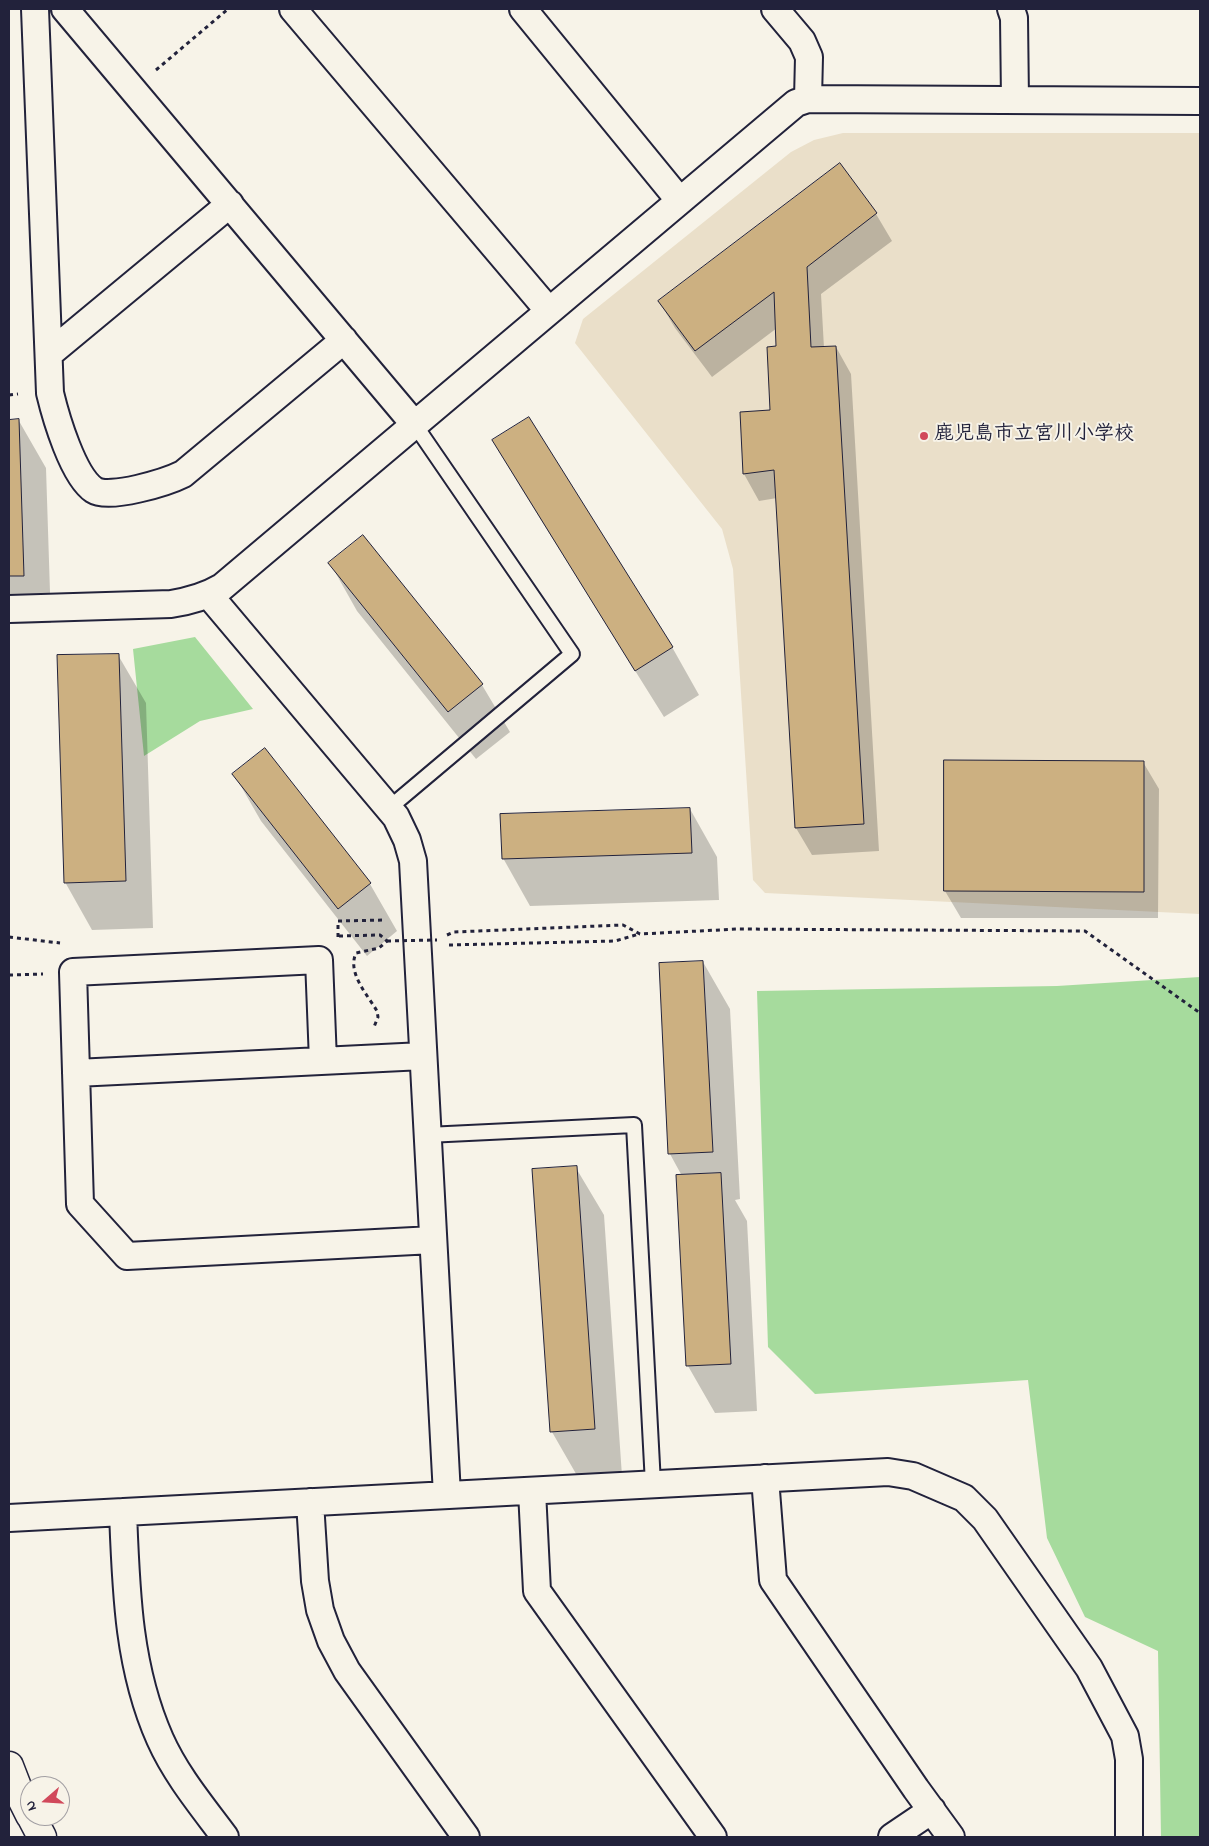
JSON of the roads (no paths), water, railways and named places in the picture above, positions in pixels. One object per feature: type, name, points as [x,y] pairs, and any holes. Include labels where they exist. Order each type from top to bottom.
[{"type":"street","points":[[35,9],[50,393],[57,421],[79,473],[94,490],[109,493],[153,486],[170,481],[183,474],[344,340]]},
{"type":"street","points":[[65,9],[415,424]]},
{"type":"street","points":[[293,9],[550,311]]},
{"type":"street","points":[[523,9],[680,201]]},
{"type":"street","points":[[775,9],[802,41],[810,57],[808,99]]},
{"type":"street","points":[[1011,9],[1014,18],[1015,100]]},
{"type":"street","points":[[9,609],[171,604],[195,600],[209,595],[222,587],[796,103],[808,99],[1200,101]]},
{"type":"street","points":[[49,354],[230,204]]},
{"type":"street","points":[[209,595],[396,817],[407,840],[413,861],[446,1495]]},
{"type":"street","points":[[323,1061],[319,960],[73,972],[80,1204],[127,1256],[433,1240]]},
{"type":"street","points":[[76,1073],[424,1056]]},
{"type":"street","points":[[17,1518],[888,1472],[913,1476],[964,1498],[985,1518],[1089,1668],[1125,1736],[1129,1760],[1128,1837]]},
{"type":"street","points":[[765,1478],[773,1580],[952,1837]]},
{"type":"street","points":[[532,1491],[537,1591],[713,1837]]},
{"type":"street","points":[[310,1502],[314,1581],[320,1610],[331,1641],[347,1671],[466,1837]]},
{"type":"street","points":[[122,1512],[127,1608],[134,1654],[145,1699],[160,1740],[176,1768],[225,1837]]},
{"type":"street","points":[[9,1766],[20,1794]]},
{"type":"street","points":[[892,1837],[932,1810]]},
{"type":"street","points":[[36,1826],[42,1837]]},
{"type":"lane","points":[[388,808],[572,654],[415,424]]},
{"type":"lane","points":[[427,1135],[634,1125],[653,1484]]},
{"type":"place","name":"鹿児島市立宮川小学校","points":[[924,436]]}]
